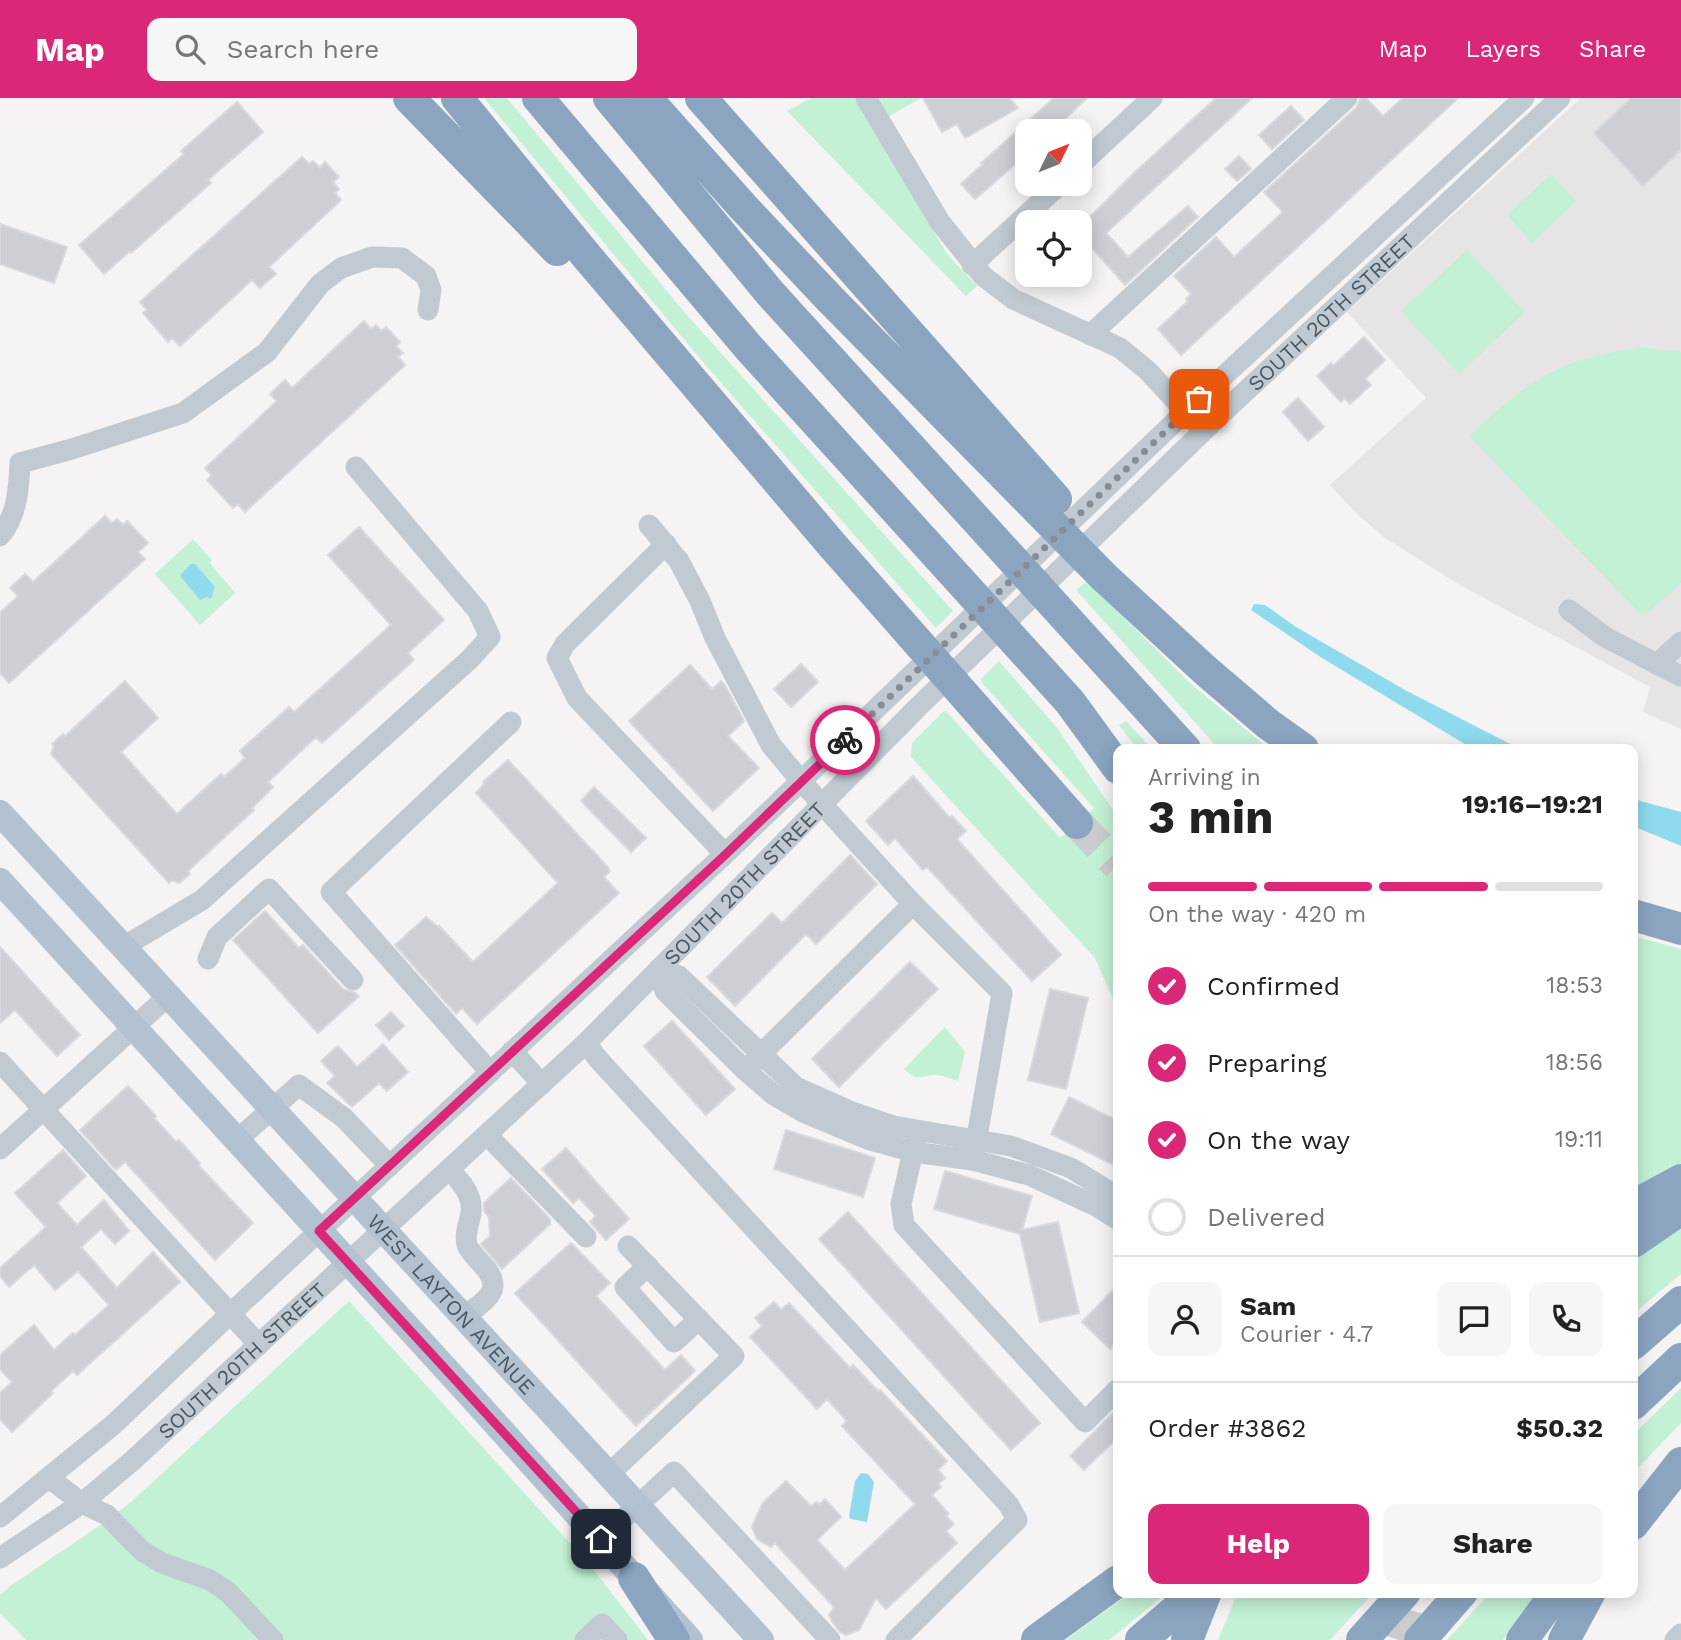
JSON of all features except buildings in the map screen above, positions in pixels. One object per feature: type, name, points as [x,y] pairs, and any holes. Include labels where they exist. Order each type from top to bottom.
[{"type":"highway","points":[[409,98],[548,240],[631,333],[654,337]]},
{"type":"highway","points":[[457,98],[654,337],[1077,823]]},
{"type":"highway","points":[[538,98],[749,348],[1070,702],[1113,761]]},
{"type":"highway","points":[[609,98],[770,293],[1180,744]]},
{"type":"highway","points":[[646,98],[831,300],[1104,577],[1206,671],[1268,724],[1296,744]]},
{"type":"highway","points":[[701,98],[1114,565],[1148,615]]},
{"type":"highway","points":[[1638,916],[1681,929]]},
{"type":"highway","points":[[1638,1203],[1681,1180]]},
{"type":"highway","points":[[1638,1239],[1681,1209]]},
{"type":"highway","points":[[1638,1340],[1681,1302]]},
{"type":"highway","points":[[1638,1399],[1681,1359]]},
{"type":"highway","points":[[1638,1490],[1681,1446]]},
{"type":"highway","points":[[1638,1518],[1681,1463]]},
{"type":"highway","points":[[634,1578],[674,1640]]},
{"type":"highway","points":[[1037,1640],[1113,1585]]},
{"type":"highway","points":[[1141,1640],[1191,1598]]},
{"type":"highway","points":[[1187,1640],[1204,1598]]},
{"type":"highway","points":[[1362,1640],[1400,1598]]},
{"type":"highway","points":[[1420,1640],[1457,1598]]},
{"type":"highway","points":[[1522,1640],[1552,1598]]},
{"type":"highway","points":[[1564,1640],[1587,1598]]},
{"type":"main road","name":"WEST LAYTON AVENUE","points":[[0,813],[761,1640]]},
{"type":"main road","points":[[0,881],[690,1640]]},
{"type":"street","points":[[866,98],[940,222],[972,265],[1013,299],[1120,348],[1135,359],[1204,431]]},
{"type":"street","points":[[1092,154],[1152,98]]},
{"type":"street","points":[[1090,335],[1347,98]]},
{"type":"street","name":"SOUTH 20TH STREET","points":[[0,1517],[114,1424],[725,855],[1186,411],[1524,98]]},
{"type":"street","name":"SOUTH 20TH STREET","points":[[0,1558],[82,1503],[131,1462],[586,1043],[918,707],[1204,431],[1560,98]]},
{"type":"street","points":[[972,265],[1047,196]]},
{"type":"street","points":[[0,537],[7,528],[19,491],[10,466],[183,413],[267,352],[320,284],[341,268],[372,257],[402,258],[426,276],[431,290],[428,310]]},
{"type":"street","points":[[123,947],[202,900],[459,669],[490,637],[478,611],[356,467]]},
{"type":"street","points":[[649,524],[679,561],[701,601],[715,638],[771,745],[800,781],[913,904],[1002,993],[974,1150]]},
{"type":"street","points":[[666,544],[565,644],[557,657],[577,698],[725,855]]},
{"type":"street","points":[[1569,610],[1605,637],[1681,676]]},
{"type":"street","points":[[1657,664],[1681,642]]},
{"type":"street","points":[[490,1072],[331,892],[511,722]]},
{"type":"street","points":[[208,959],[217,937],[269,889],[352,980]]},
{"type":"street","points":[[746,1071],[913,904]]},
{"type":"street","points":[[659,969],[679,976],[796,1087],[852,1112],[893,1126],[918,1130],[974,1150],[1096,1206],[1113,1217]]},
{"type":"street","points":[[659,969],[665,991],[746,1071],[774,1095],[803,1112],[870,1140],[913,1152],[1011,1146],[1071,1168],[1113,1193]]},
{"type":"street","points":[[0,1149],[167,997]]},
{"type":"street","points":[[586,1043],[1009,1505],[1017,1520],[896,1640]]},
{"type":"street","points":[[512,1051],[542,1084]]},
{"type":"street","points":[[0,1062],[259,1345]]},
{"type":"street","points":[[237,1140],[299,1085],[344,1118],[390,1166]]},
{"type":"street","points":[[918,1130],[901,1204],[904,1225],[1085,1422],[1113,1394]]},
{"type":"street","points":[[487,1135],[586,1237]]},
{"type":"street","points":[[450,1170],[466,1188],[469,1199],[471,1210],[466,1231],[467,1246],[491,1278],[493,1287],[488,1296],[464,1317]]},
{"type":"street","points":[[609,1474],[734,1356],[628,1246]]},
{"type":"street","points":[[648,1266],[625,1287],[674,1342],[699,1319]]},
{"type":"street","points":[[601,1539],[674,1472],[830,1640]]},
{"type":"street","points":[[49,1478],[82,1503],[107,1515],[142,1551],[163,1563],[210,1580],[228,1592],[273,1640]]},
{"type":"street","points":[[584,1640],[602,1624],[617,1640]]},
{"type":"street","points":[[1675,1640],[1681,1634]]},
{"type":"shaded area","points":[[1581,98],[1681,98],[1681,729],[1643,712],[1650,687],[1460,585],[1385,538],[1357,514],[1330,485],[1426,398],[1347,312]]},
{"type":"green space","points":[[484,98],[507,98],[685,313],[953,611],[936,628],[702,361]]},
{"type":"green space","points":[[811,98],[921,98],[872,126],[947,254],[977,286],[966,296],[787,111]]},
{"type":"green space","points":[[1551,174],[1576,201],[1532,243],[1507,215]]},
{"type":"green space","points":[[1467,250],[1525,312],[1459,374],[1401,311]]},
{"type":"green space","points":[[1641,347],[1681,352],[1681,583],[1647,614],[1639,613],[1469,436],[1507,402],[1550,373],[1589,358]]},
{"type":"green space","points":[[193,539],[212,560],[210,563],[235,593],[200,625],[155,574]]},
{"type":"green space","points":[[1087,581],[1190,683],[1263,744],[1215,744],[1076,590]]},
{"type":"green space","points":[[999,661],[1057,728],[1113,810],[1113,999],[1095,958],[911,757],[912,743],[945,710],[1060,838],[1094,808],[981,679]]},
{"type":"green space","points":[[1126,721],[1147,744],[1133,744],[1119,725]]},
{"type":"green space","points":[[1638,937],[1681,949],[1681,1169],[1638,1192]]},
{"type":"green space","points":[[945,1027],[965,1052],[958,1081],[938,1075],[916,1077],[904,1069]]},
{"type":"green space","points":[[1681,1228],[1681,1274],[1638,1310],[1638,1255]]},
{"type":"green space","points":[[349,1301],[590,1565],[648,1640],[26,1640],[0,1613],[0,1595],[131,1502]]},
{"type":"green space","points":[[1681,1388],[1681,1423],[1638,1468],[1638,1430]]},
{"type":"green space","points":[[1123,1598],[1161,1598],[1109,1640],[1066,1640]]},
{"type":"green space","points":[[1236,1598],[1368,1598],[1330,1640],[1218,1640]]},
{"type":"green space","points":[[1485,1598],[1533,1598],[1503,1640],[1447,1640]]},
{"type":"water","points":[[191,564],[195,564],[215,587],[210,599],[208,597],[200,600],[181,577]]},
{"type":"water","points":[[1254,604],[1265,605],[1296,627],[1405,690],[1510,744],[1465,744],[1322,658],[1251,610]]},
{"type":"water","points":[[1638,800],[1681,812],[1681,846],[1638,828]]},
{"type":"water","points":[[861,1473],[868,1474],[874,1482],[867,1522],[849,1517],[855,1481]]},
{"type":"tunnel","points":[[1077,823],[1113,860]]},
{"type":"tunnel","points":[[1399,1640],[1412,1598]]},
{"type":"way so far","points":[[845,740],[1199,399]]},
{"type":"route","points":[[601,1539],[319,1231],[725,855],[845,740]]}]
